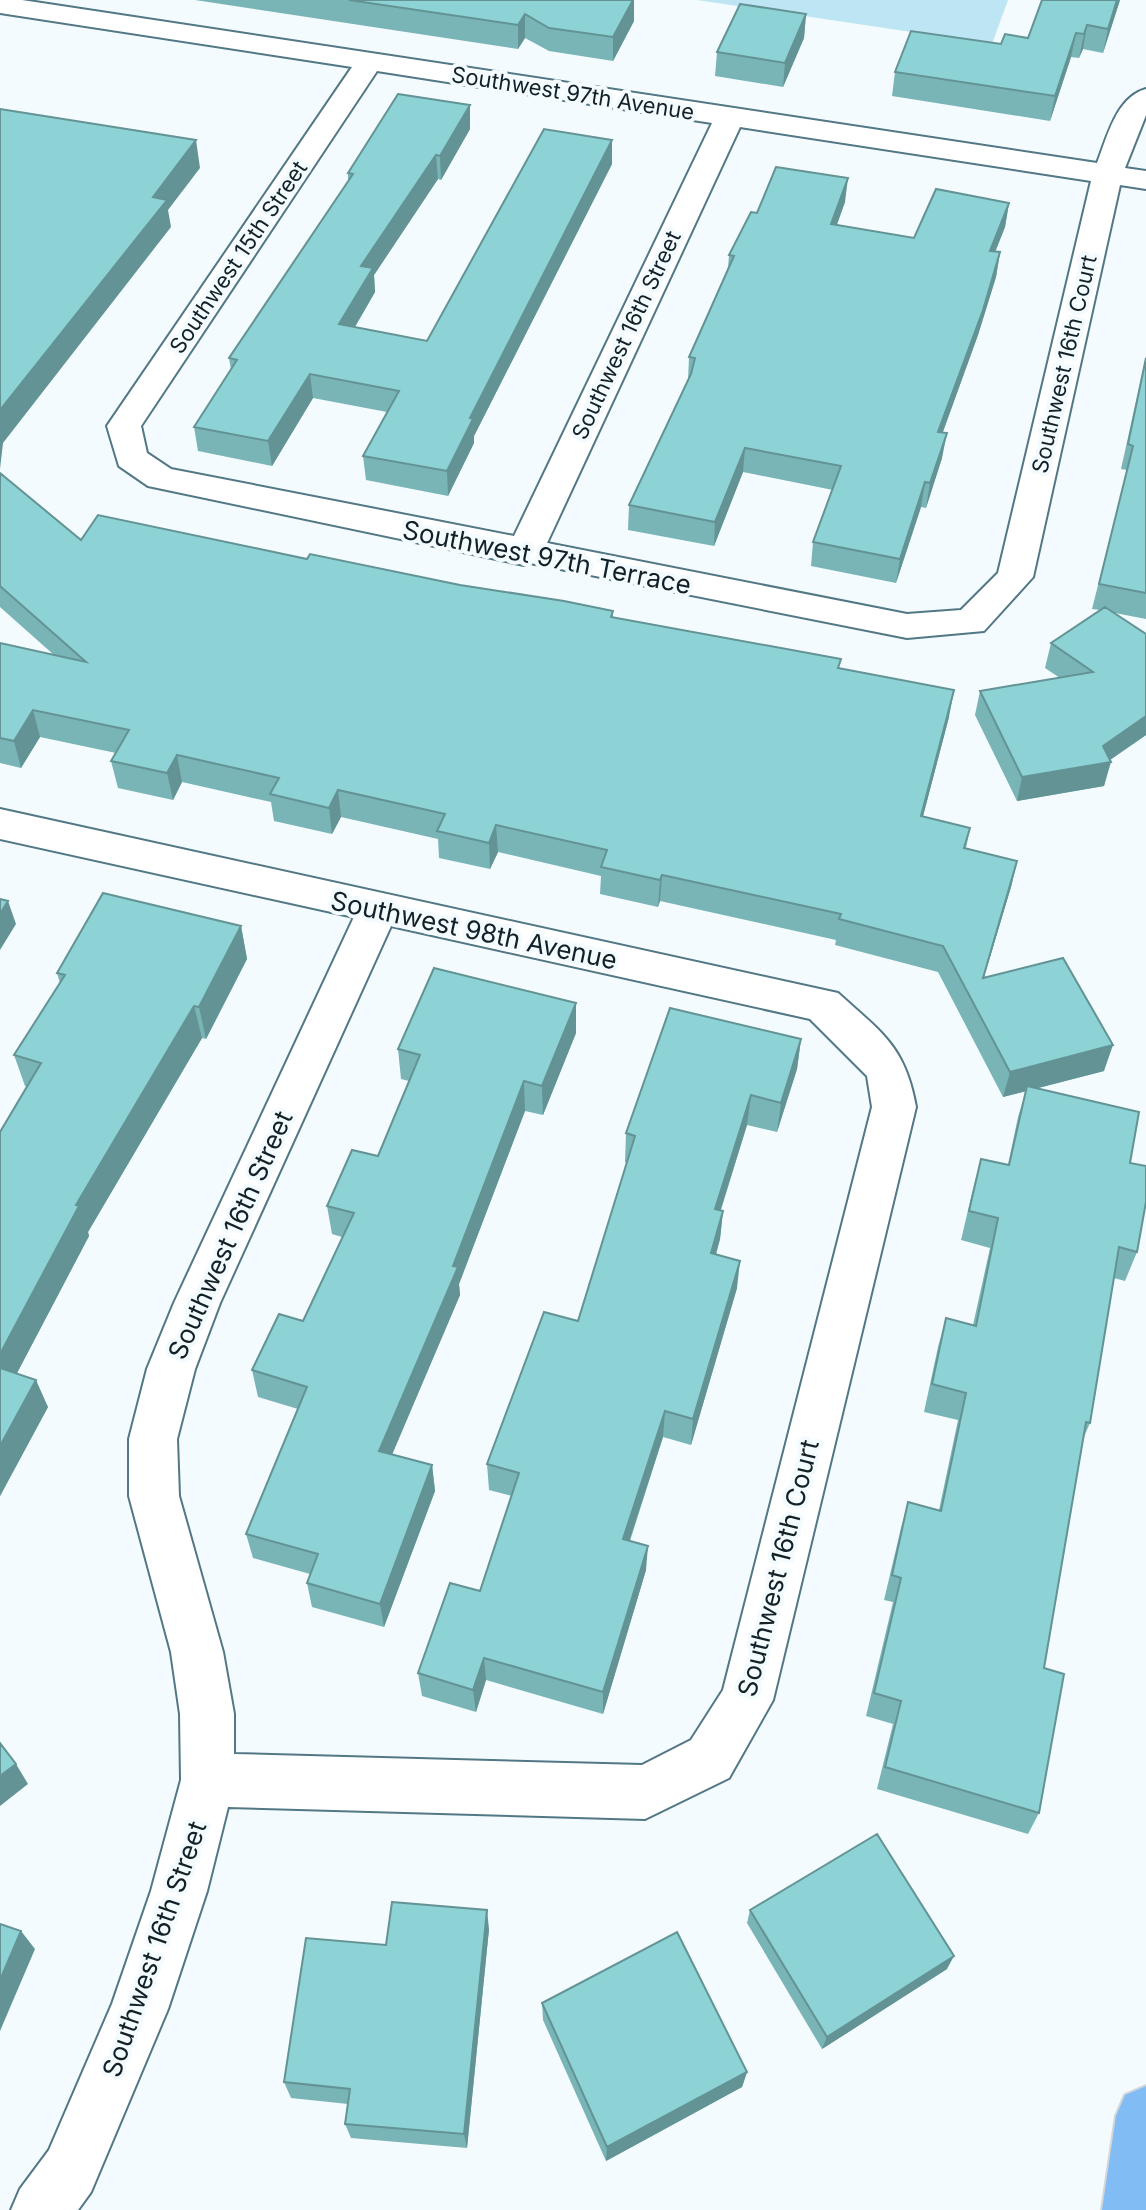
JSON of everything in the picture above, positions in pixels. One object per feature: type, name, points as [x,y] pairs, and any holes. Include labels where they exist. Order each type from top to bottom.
[{"type":"main road","points":[[1132,2210],[1146,2116]]},
{"type":"street","points":[[2,37],[13,7]]},
{"type":"street","name":"Southwest 97th Avenue","points":[[13,7],[1146,180]]},
{"type":"street","name":"Southwest 15th Street","points":[[131,458],[124,426],[370,61]]},
{"type":"street","name":"Southwest 16th Court","points":[[971,622],[1015,577],[1108,173],[1132,113],[1146,98]]},
{"type":"street","name":"Southwest 16th Street","points":[[524,553],[729,118]]},
{"type":"street","name":"Southwest 97th Terrace","points":[[131,458],[160,478],[524,553],[907,626],[971,622]]},
{"type":"street","name":"Southwest 98th Avenue","points":[[0,824],[823,1005],[872,1050],[888,1072],[894,1107]]},
{"type":"street","name":"Southwest 16th Street","points":[[41,2210],[70,2171],[139,2009],[179,1891],[208,1780],[207,1714],[200,1667],[154,1496],[153,1439],[171,1369],[197,1303],[378,909]]},
{"type":"street","name":"Southwest 16th Court","points":[[208,1780],[645,1792],[710,1759],[747,1700],[894,1107]]},
{"type":"shaded area","points":[[697,0],[1008,0],[992,44]]},
{"type":"building","points":[[349,0],[633,0],[613,37],[549,28],[525,14],[518,25]]},
{"type":"building","points":[[1042,0],[1117,0],[1108,29],[1087,25],[1084,34],[1076,33],[1055,96],[895,72],[911,31],[1001,44],[1005,34],[1028,38]]},
{"type":"building","points":[[740,4],[806,14],[785,63],[717,52]]},
{"type":"building","points":[[398,94],[470,105],[440,156],[436,155],[361,266],[373,268],[339,324],[427,341],[544,129],[612,140],[470,418],[473,419],[447,471],[363,456],[399,391],[310,374],[268,441],[194,427],[237,360],[229,358],[353,174],[348,173]]},
{"type":"building","points":[[0,109],[196,140],[153,197],[167,200],[0,410]]},
{"type":"building","points":[[776,167],[848,178],[831,224],[914,238],[936,189],[1009,203],[990,251],[1000,252],[983,310],[938,432],[947,433],[930,483],[925,482],[900,559],[813,542],[841,466],[745,448],[715,522],[629,505],[691,374],[695,358],[689,357],[734,256],[729,255],[751,212],[757,213]]},
{"type":"building","points":[[1146,358],[1146,593],[1099,584],[1133,446],[1128,444]]},
{"type":"building","points":[[0,473],[81,540],[98,515],[307,559],[310,554],[460,585],[613,611],[611,617],[841,659],[838,668],[954,690],[921,816],[970,828],[964,848],[1017,861],[983,978],[1063,958],[1113,1045],[1010,1072],[943,946],[839,919],[841,914],[662,875],[660,880],[601,867],[607,850],[496,825],[489,843],[437,831],[445,814],[338,790],[329,808],[270,794],[279,778],[177,755],[167,773],[111,761],[129,730],[33,710],[14,741],[0,738],[0,643],[86,662],[0,586]]},
{"type":"building","points":[[1105,607],[1146,634],[1146,716],[1103,746],[1111,762],[1022,777],[980,691],[1093,672],[1051,643]]},
{"type":"building","points":[[103,893],[241,926],[199,1007],[194,1006],[76,1205],[79,1206],[0,1354],[0,1132],[41,1063],[14,1055],[65,975],[57,973]]},
{"type":"building","points":[[0,899],[8,901],[0,914]]},
{"type":"building","points":[[434,968],[576,1003],[542,1086],[524,1081],[453,1266],[458,1267],[379,1451],[432,1465],[380,1604],[307,1583],[318,1554],[246,1534],[307,1387],[252,1370],[279,1314],[303,1321],[354,1213],[327,1206],[352,1150],[378,1156],[420,1055],[398,1049]]},
{"type":"building","points":[[670,1008],[801,1039],[781,1103],[751,1095],[715,1209],[723,1211],[711,1253],[740,1261],[693,1419],[665,1411],[623,1539],[648,1546],[603,1692],[484,1658],[473,1690],[418,1673],[450,1583],[480,1591],[519,1473],[487,1464],[544,1312],[578,1321],[635,1136],[626,1133]]},
{"type":"building","points":[[1027,1086],[1139,1112],[1130,1163],[1146,1166],[1146,1202],[1137,1252],[1119,1247],[1044,1668],[1064,1674],[1039,1813],[885,1767],[901,1701],[874,1693],[901,1578],[892,1575],[908,1502],[941,1511],[966,1393],[932,1384],[946,1318],[976,1326],[998,1218],[969,1211],[981,1159],[1009,1165]]},
{"type":"building","points":[[0,1368],[36,1380],[0,1446]]},
{"type":"building","points":[[0,1743],[16,1764],[0,1776]]},
{"type":"building","points":[[877,1834],[954,1956],[827,2037],[750,1910]]},
{"type":"building","points":[[392,1902],[487,1910],[464,2134],[345,2124],[350,2089],[284,2082],[306,1938],[386,1945]]},
{"type":"building","points":[[0,1924],[21,1931],[0,1980]]},
{"type":"building","points":[[677,1932],[747,2072],[607,2147],[542,2003]]}]
